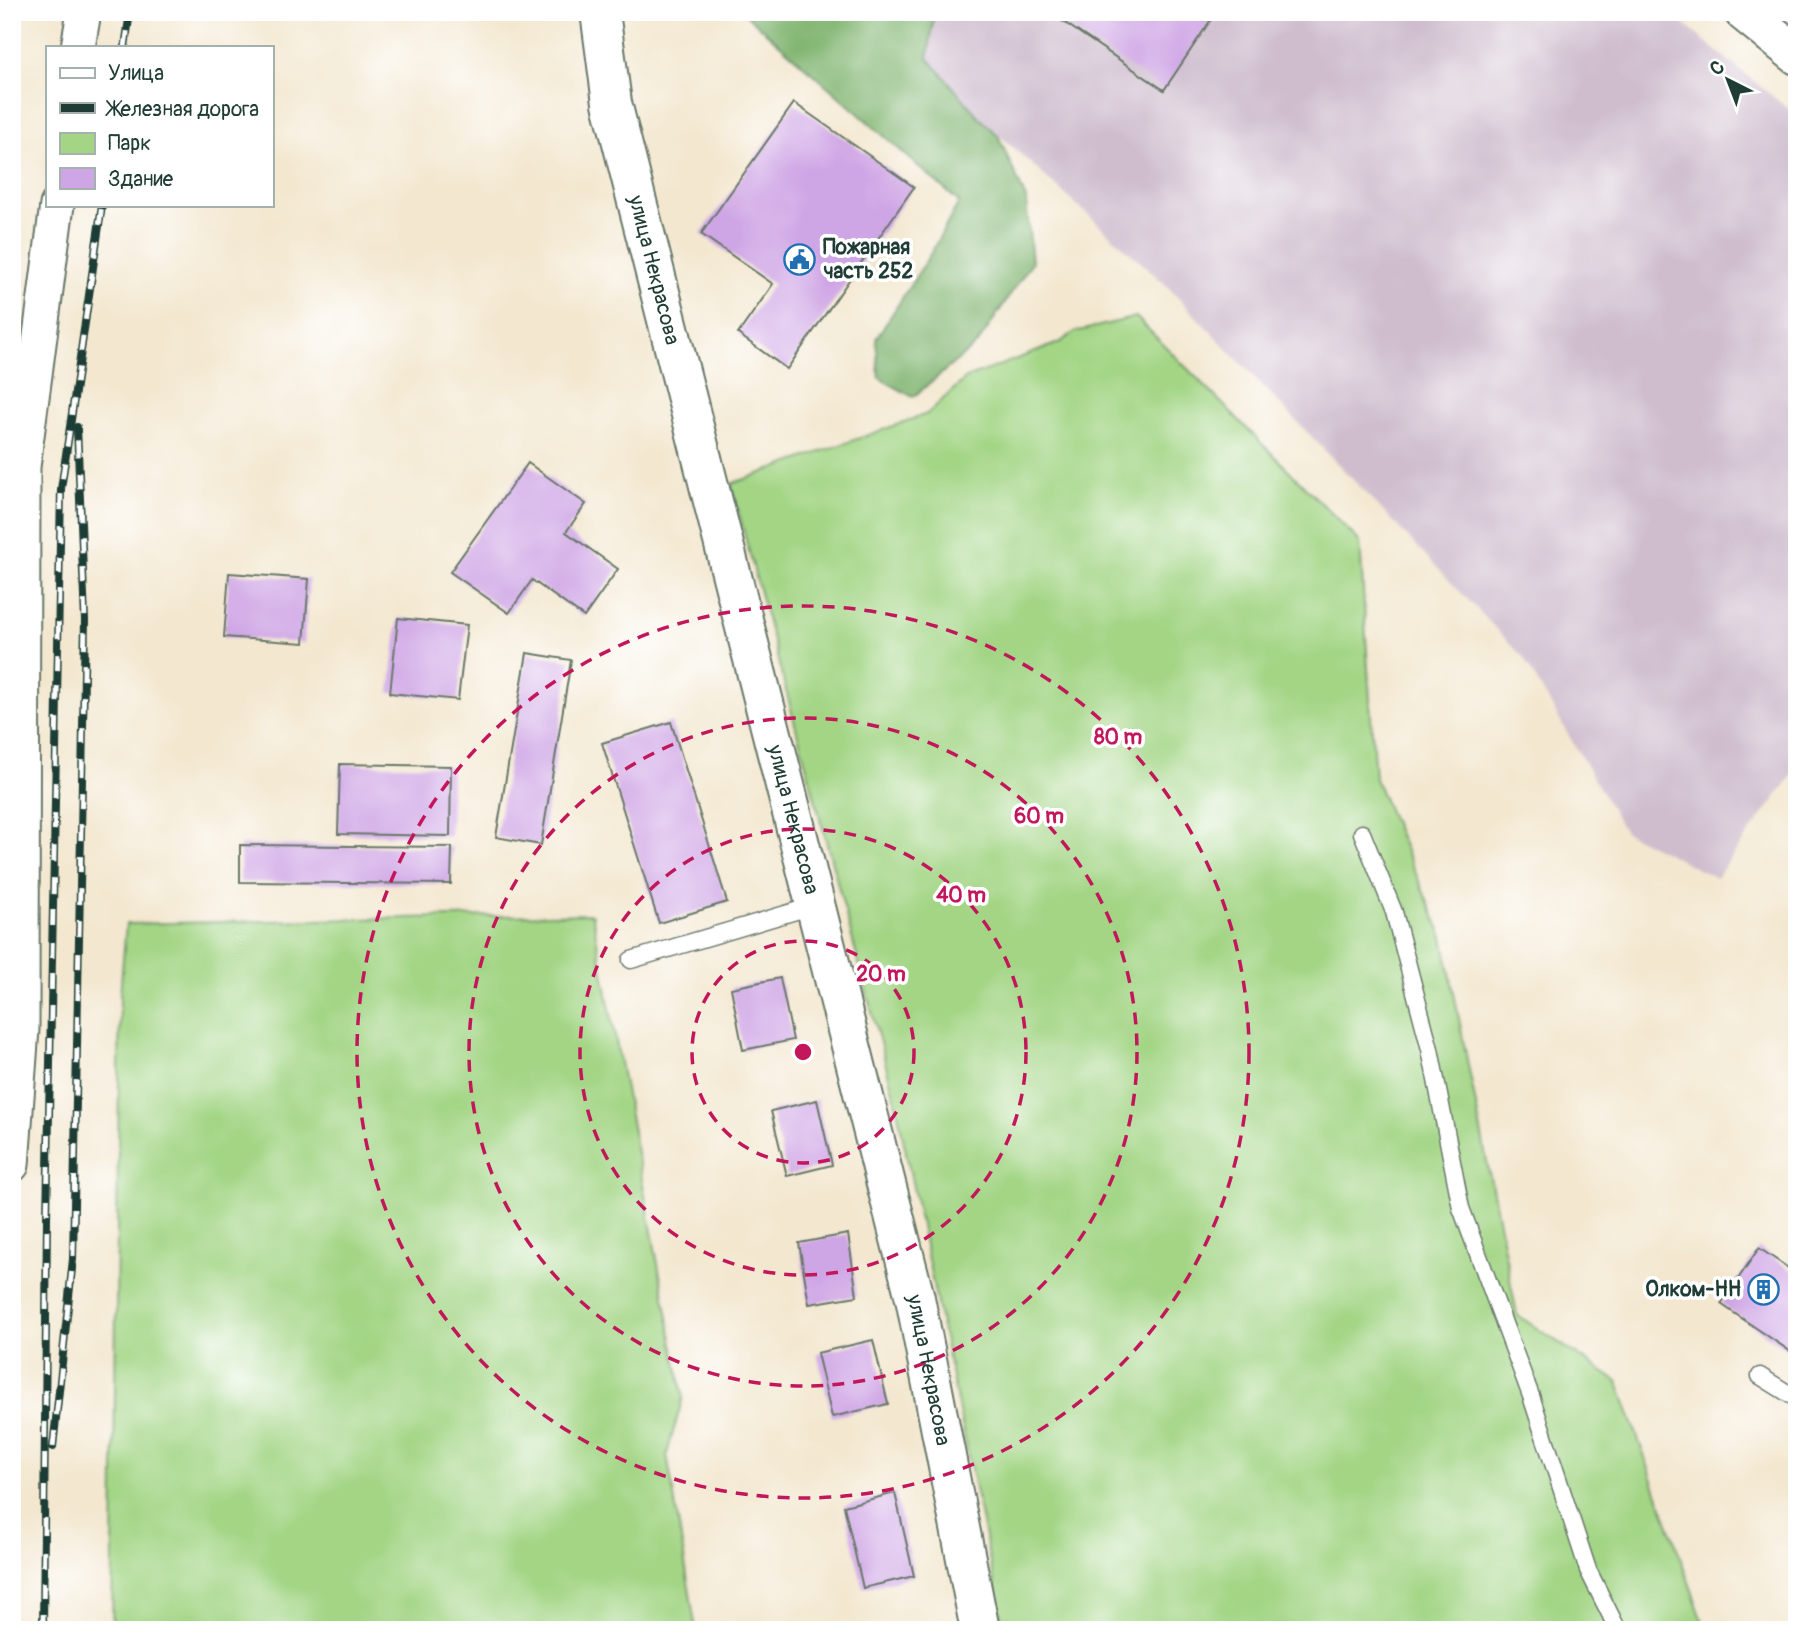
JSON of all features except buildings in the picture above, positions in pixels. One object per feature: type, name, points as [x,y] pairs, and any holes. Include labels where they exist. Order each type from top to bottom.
[{"type":"street","points":[[78,46],[83,12]]},
{"type":"street","name":"улица Некрасова","points":[[600,12],[612,103],[915,1298],[980,1630]]},
{"type":"street","points":[[1744,12],[1797,55]]},
{"type":"street","points":[[12,1165],[22,1029],[23,467],[57,206]]},
{"type":"lane","points":[[1362,833],[1394,912],[1430,1049],[1461,1208],[1531,1396],[1588,1570],[1618,1630]]},
{"type":"lane","points":[[631,960],[816,905]]},
{"type":"lane","points":[[1760,1376],[1797,1399]]},
{"type":"shaded area","points":[[928,12],[1669,12],[1797,116],[1797,769],[1716,878],[1625,832],[1523,657],[1165,284],[978,116],[928,58],[934,17]]},
{"type":"green space","points":[[743,12],[928,12],[934,17],[928,58],[998,135],[1026,199],[1032,262],[978,343],[913,397],[879,378],[876,339],[931,253],[959,202]]},
{"type":"green space","points":[[1136,317],[1360,542],[1375,779],[1443,937],[1517,1315],[1618,1382],[1706,1630],[1004,1630],[895,1099],[731,484],[927,414],[966,378],[1059,343],[1075,332]]},
{"type":"green space","points":[[592,914],[683,1397],[667,1454],[696,1630],[112,1630],[120,995],[126,924]]},
{"type":"railway","points":[[125,46],[130,12]]},
{"type":"railway","points":[[43,1630],[47,1219],[61,489],[102,206]]},
{"type":"railway","points":[[53,1447],[73,1259],[85,620],[77,427]]},
{"type":"place","name":"Пожарная часть 252","points":[[800,259]]},
{"type":"place","name":"Олком-НН","points":[[1764,1289]]}]
